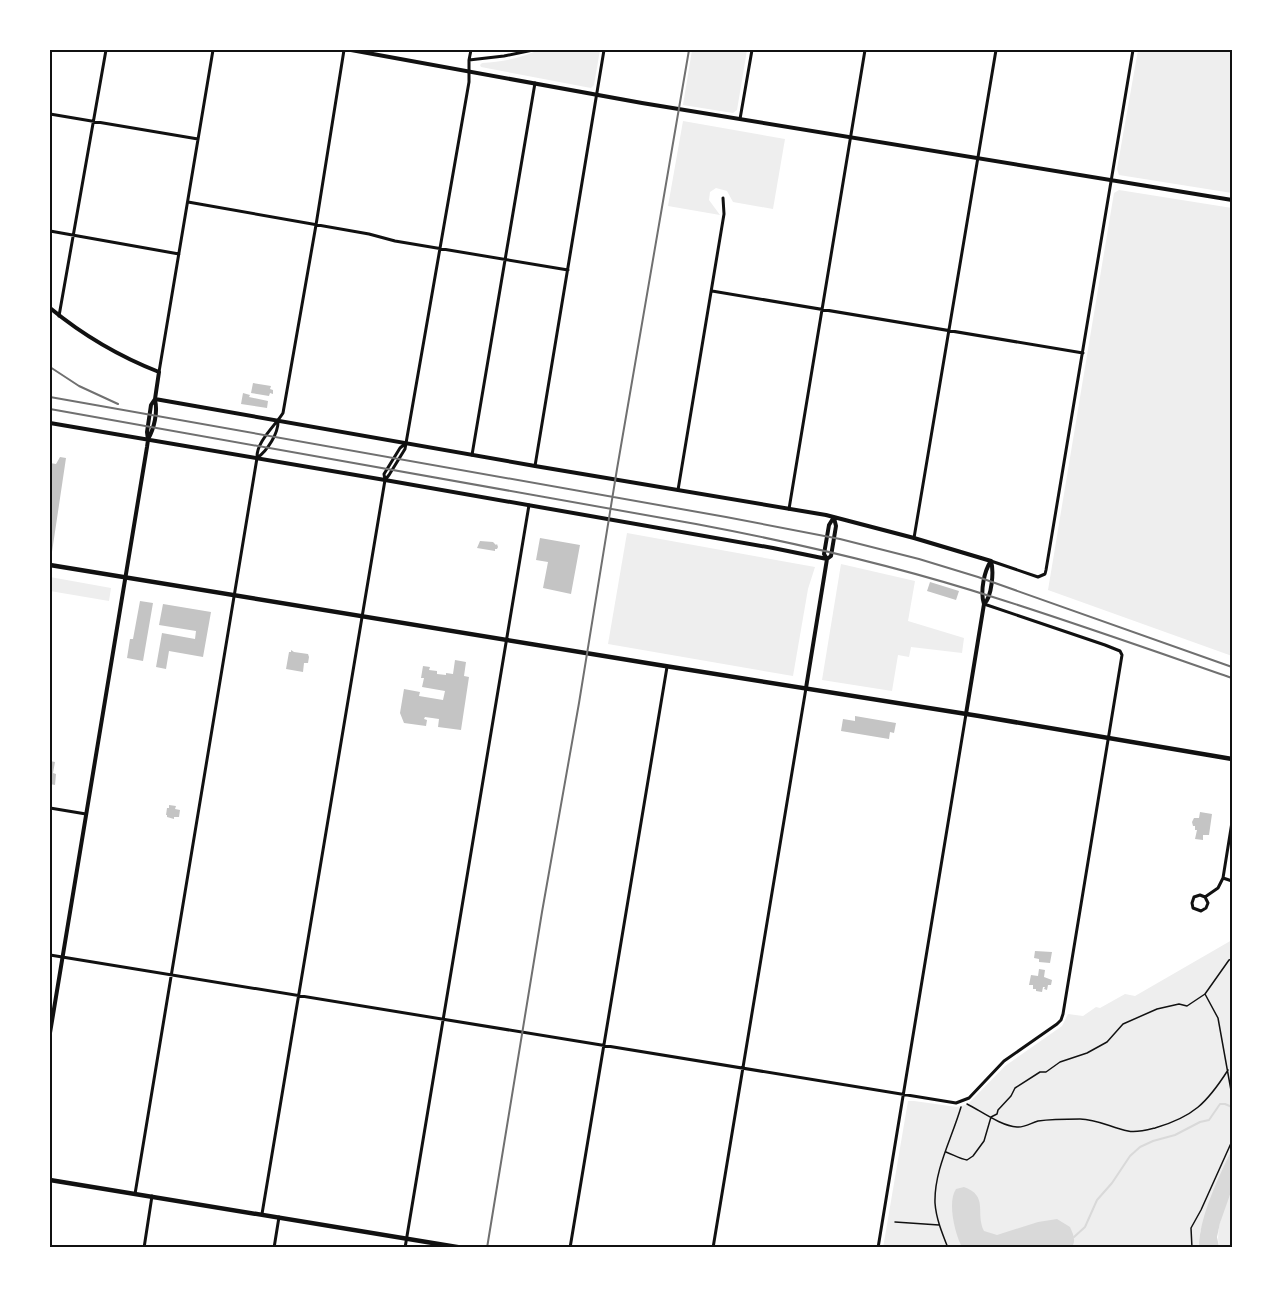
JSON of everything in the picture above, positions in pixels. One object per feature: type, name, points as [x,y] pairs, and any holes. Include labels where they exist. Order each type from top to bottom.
[{"type":"main road","points":[[50,565],[1233,759]]},
{"type":"main road","points":[[50,1179],[463,1248]]},
{"type":"street","points":[[59,316],[106,50]]},
{"type":"street","points":[[50,1033],[148,440],[151,405],[155,399],[213,50]]},
{"type":"street","points":[[135,1194],[257,453],[272,426],[283,413],[344,50]]},
{"type":"street","points":[[351,50],[597,95],[1233,200]]},
{"type":"street","points":[[262,1214],[385,480],[384,474],[400,448],[406,443],[468,86],[471,50]]},
{"type":"street","points":[[469,60],[533,50]]},
{"type":"street","points":[[535,466],[604,50]]},
{"type":"street","points":[[740,119],[752,50]]},
{"type":"street","points":[[789,510],[865,50]]},
{"type":"street","points":[[914,538],[996,50]]},
{"type":"street","points":[[155,399],[834,517],[914,538],[1033,576],[1041,576],[1046,570],[1133,50]]},
{"type":"street","points":[[472,455],[535,83]]},
{"type":"street","points":[[50,114],[198,140]]},
{"type":"street","points":[[678,490],[724,214],[723,198]]},
{"type":"street","points":[[188,202],[369,234],[395,241],[568,270]]},
{"type":"street","points":[[50,231],[179,254]]},
{"type":"street","points":[[712,291],[1083,352]]},
{"type":"street","points":[[50,308],[97,343],[159,372]]},
{"type":"street","points":[[50,423],[529,505],[827,559]]},
{"type":"street","points":[[405,1248],[529,505]]},
{"type":"street","points":[[713,1248],[827,559],[824,554],[829,525],[834,517]]},
{"type":"street","points":[[878,1248],[984,604],[988,600],[993,568],[991,561]]},
{"type":"street","points":[[50,955],[956,1103],[969,1098],[1004,1061],[1061,1020],[1122,652],[984,604]]},
{"type":"street","points":[[570,1248],[667,667]]},
{"type":"street","points":[[50,808],[86,814]]},
{"type":"street","points":[[1205,897],[1218,888],[1223,878],[1233,822]]},
{"type":"street","points":[[1223,878],[1233,881]]},
{"type":"street","points":[[1200,895],[1205,897],[1208,903],[1206,908],[1201,911],[1193,908],[1194,897],[1200,895]]},
{"type":"street","points":[[144,1248],[152,1196]]},
{"type":"street","points":[[274,1248],[279,1217]]},
{"type":"path","points":[[991,1117],[998,1114],[998,1110],[1015,1088],[1060,1062],[1087,1053],[1107,1042],[1122,1024],[1157,1008],[1179,1004],[1187,1006],[1206,994],[1229,960],[1233,959]]},
{"type":"path","points":[[1206,994],[1218,1018],[1233,1096]]},
{"type":"path","points":[[961,1101],[1010,1126],[1019,1127],[1039,1121],[1085,1119],[1130,1132],[1150,1129],[1181,1119],[1195,1111],[1216,1089],[1228,1070]]},
{"type":"path","points":[[948,1248],[939,1225],[935,1204],[936,1191],[961,1107]]},
{"type":"path","points":[[946,1152],[960,1159],[967,1160],[973,1156],[984,1141],[991,1117]]},
{"type":"path","points":[[1192,1248],[1191,1228],[1233,1141]]},
{"type":"path","points":[[895,1222],[939,1225]]},
{"type":"shaded area","points":[[539,50],[600,50],[594,85],[591,88],[480,65],[504,61]]},
{"type":"shaded area","points":[[692,50],[747,50],[737,110],[733,113],[683,105]]},
{"type":"shaded area","points":[[1138,50],[1232,50],[1232,193],[1119,175],[1117,169]]},
{"type":"shaded area","points":[[683,121],[785,139],[773,209],[733,202],[727,191],[716,188],[710,192],[709,200],[720,215],[668,206]]},
{"type":"shaded area","points":[[1119,190],[1232,208],[1232,656],[1048,590],[1114,193]]},
{"type":"shaded area","points":[[627,533],[815,567],[808,589],[793,676],[608,644]]},
{"type":"shaded area","points":[[841,564],[915,581],[908,621],[964,638],[962,653],[911,647],[909,657],[898,655],[892,691],[822,680]]},
{"type":"shaded area","points":[[50,577],[111,588],[109,601],[50,591]]},
{"type":"shaded area","points":[[1232,940],[1232,1149],[1200,1232],[1199,1247],[883,1248],[908,1101],[957,1107],[968,1104],[1005,1066],[1062,1026],[1068,1014],[1083,1016],[1096,1007],[1100,1008],[1125,994],[1135,996]]},
{"type":"shaded area","points":[[1232,1149],[1232,1189],[1220,1223],[1217,1237],[1219,1247],[1199,1247],[1206,1210]]},
{"type":"shaded area","points":[[964,1187],[972,1191],[979,1200],[984,1231],[997,1235],[1038,1222],[1057,1219],[1070,1227],[1074,1238],[1073,1245],[1071,1248],[962,1247],[955,1226],[952,1202],[956,1189]]},
{"type":"shaded area","points":[[1232,1189],[1232,1247],[1219,1247],[1218,1232]]},
{"type":"building","points":[[253,383],[271,386],[273,394],[270,393],[269,396],[251,393]]},
{"type":"building","points":[[243,393],[250,395],[249,397],[268,401],[267,408],[241,404]]},
{"type":"building","points":[[60,457],[66,458],[52,552],[50,551],[50,463],[56,464]]},
{"type":"building","points":[[540,538],[580,545],[571,594],[543,588],[548,562],[536,560]]},
{"type":"building","points":[[480,541],[493,542],[498,547],[495,551],[477,548]]},
{"type":"building","points":[[930,582],[959,591],[956,600],[927,591]]},
{"type":"building","points":[[140,601],[153,603],[143,661],[127,658]]},
{"type":"building","points":[[163,604],[211,612],[203,657],[169,651],[166,669],[156,667],[162,633],[195,639],[196,631],[159,625]]},
{"type":"building","points":[[291,650],[308,654],[308,663],[304,663],[303,672],[286,669]]},
{"type":"building","points":[[455,660],[466,662],[464,676],[469,677],[461,730],[438,727],[439,719],[425,717],[426,726],[404,723],[400,713],[404,689],[420,692],[419,696],[443,700],[445,691],[422,687],[423,666],[437,671],[437,674],[453,674]]},
{"type":"building","points":[[855,716],[896,723],[894,733],[890,732],[889,739],[841,731],[843,719],[855,721]]},
{"type":"building","points":[[50,761],[55,762],[53,773],[56,774],[55,785],[50,784]]},
{"type":"building","points":[[169,805],[176,806],[175,809],[180,810],[179,817],[174,817],[174,819],[167,817]]},
{"type":"building","points":[[1200,812],[1212,814],[1209,835],[1203,835],[1203,840],[1195,839],[1197,830],[1192,822],[1194,818],[1199,818]]},
{"type":"building","points":[[1035,951],[1052,952],[1050,963],[1039,962],[1039,959],[1034,958]]},
{"type":"building","points":[[1039,969],[1045,970],[1044,977],[1052,980],[1047,990],[1043,987],[1042,992],[1036,991],[1033,985],[1029,985],[1031,975],[1038,976]]},
{"type":"waterway","points":[[1074,1237],[1085,1227],[1097,1200],[1112,1183],[1130,1156],[1140,1147],[1209,1120],[1220,1104],[1232,1107]]},
{"type":"railway","points":[[487,1248],[689,50]]},
{"type":"railway","points":[[50,367],[79,386],[118,404]]},
{"type":"railway","points":[[50,397],[840,539],[978,577],[1232,667]]},
{"type":"railway","points":[[50,409],[696,524],[809,547],[959,586],[1232,678]]}]
